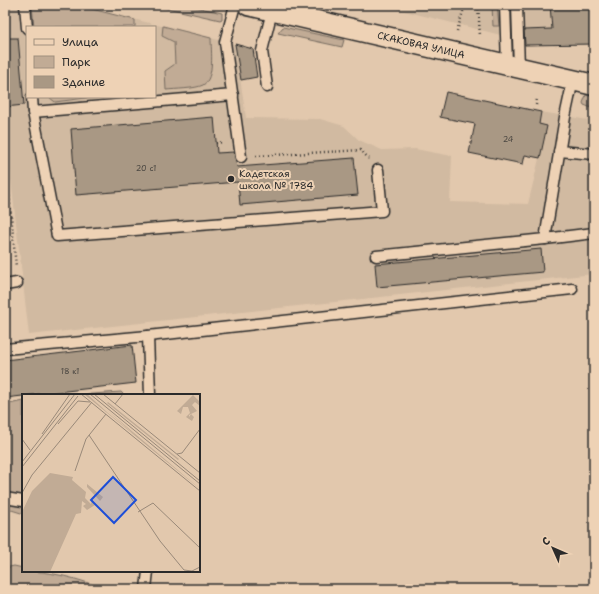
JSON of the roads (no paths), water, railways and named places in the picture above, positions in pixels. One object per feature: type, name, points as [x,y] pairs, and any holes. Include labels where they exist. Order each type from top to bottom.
[{"type":"street","name":"СКАКОВАЯ УЛИЦА","points":[[248,5],[594,85]]},
{"type":"lane","points":[[25,5],[27,26]]},
{"type":"lane","points":[[235,5],[225,42],[241,158]]},
{"type":"lane","points":[[505,5],[513,66]]},
{"type":"lane","points":[[513,66],[517,5]]},
{"type":"lane","points":[[267,87],[262,51],[272,11]]},
{"type":"lane","points":[[545,239],[559,151],[573,80]]},
{"type":"lane","points":[[33,112],[233,95]]},
{"type":"lane","points":[[32,98],[33,112],[57,236],[382,211],[378,170]]},
{"type":"lane","points":[[559,151],[594,154]]},
{"type":"lane","points":[[376,256],[594,233]]},
{"type":"lane","points":[[5,285],[17,283]]},
{"type":"lane","points":[[5,349],[148,336],[572,289]]},
{"type":"lane","points":[[148,336],[150,394]]},
{"type":"lane","points":[[5,498],[22,501]]},
{"type":"lane","points":[[146,589],[148,572]]},
{"type":"place","name":"Кадетская школа № 1784","points":[[231,179]]}]
